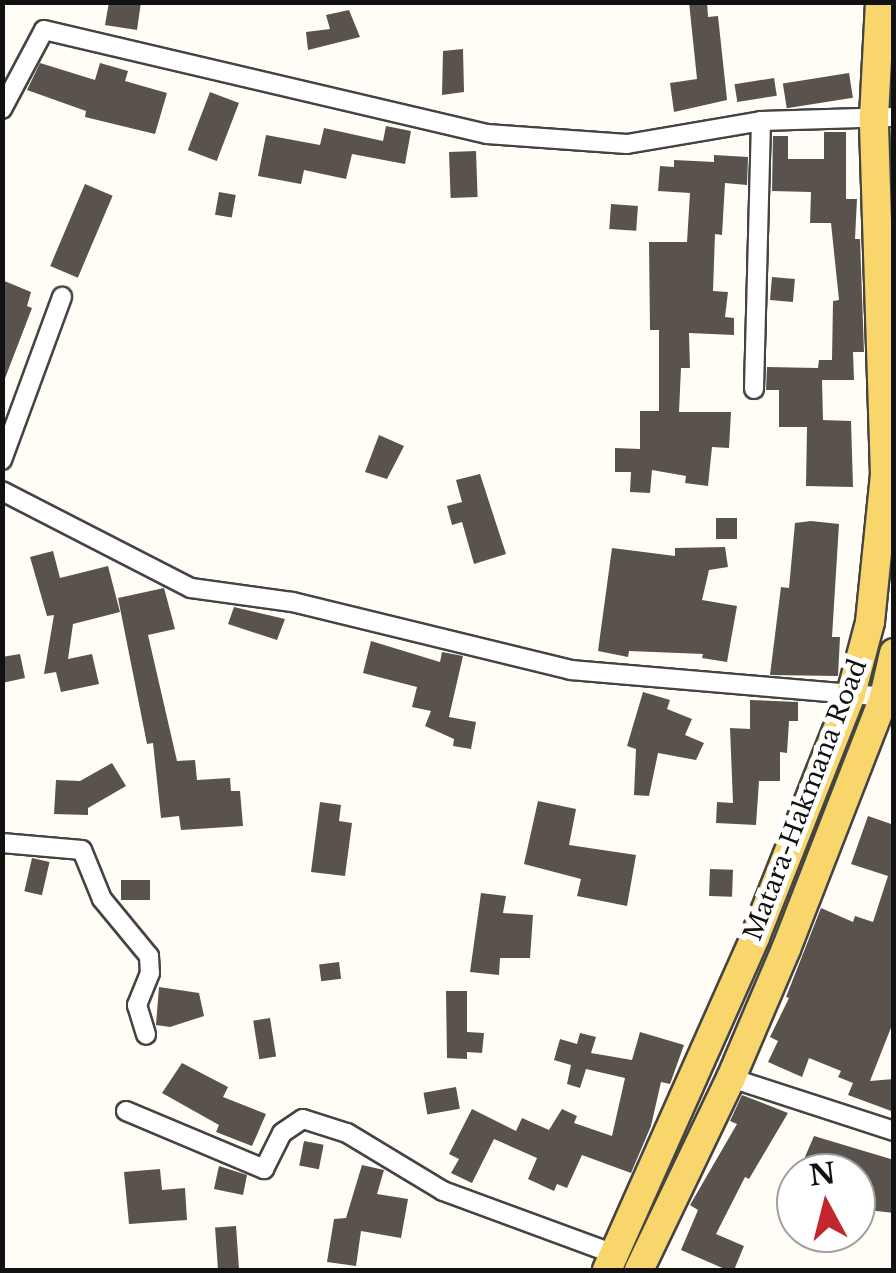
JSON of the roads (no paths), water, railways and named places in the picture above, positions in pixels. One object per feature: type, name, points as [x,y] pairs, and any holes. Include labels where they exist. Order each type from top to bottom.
[{"type":"main road","name":"Matara-Hakmana Road","points":[[610,1262],[702,1065],[851,694],[870,622],[885,475],[880,2]]},
{"type":"main road","name":"Matara-Hakmana Road","points":[[639,1270],[732,1078],[884,697],[894,652]]},
{"type":"street","points":[[2,109],[44,30],[487,134],[627,144],[761,122],[884,117]]},
{"type":"street","points":[[754,389],[761,122]]},
{"type":"street","points":[[2,460],[62,297]]},
{"type":"street","points":[[2,491],[191,588],[292,602],[571,670],[884,697]]},
{"type":"street","points":[[2,843],[82,850],[102,899],[149,956],[150,973],[137,1005],[146,1034]]},
{"type":"street","points":[[732,1078],[894,1131]]},
{"type":"street","points":[[126,1110],[264,1168],[282,1134],[304,1119],[347,1134],[443,1192],[610,1262]]}]
